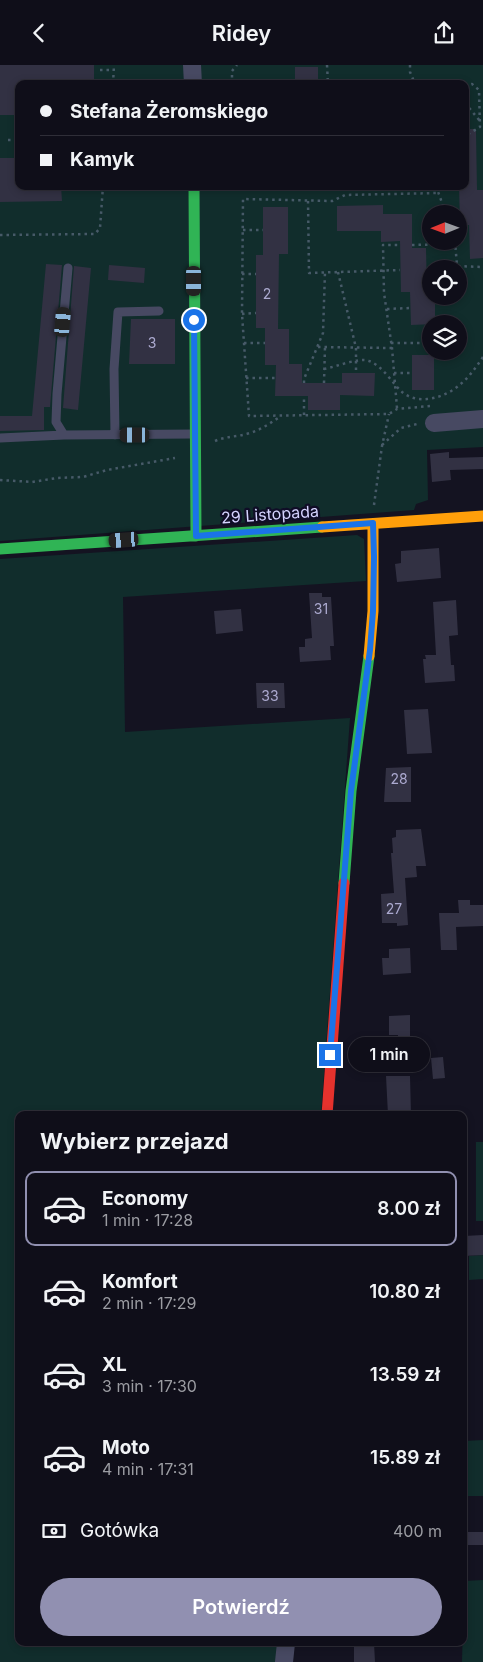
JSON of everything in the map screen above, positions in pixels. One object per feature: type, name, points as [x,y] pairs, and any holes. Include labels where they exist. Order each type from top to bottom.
[{"type":"street","points":[[192,65],[193,80]]},
{"type":"street","points":[[194,190],[196,536]]},
{"type":"street","points":[[434,414],[483,419]]},
{"type":"street","name":"29 Listopada","points":[[0,549],[483,516]]},
{"type":"street","points":[[327,1111],[351,791],[370,650],[373,611],[373,523]]},
{"type":"street","points":[[284,1662],[286,1646]]},
{"type":"lane","points":[[64,435],[56,422],[68,268]]},
{"type":"lane","points":[[115,435],[114,369],[118,312],[159,311]]},
{"type":"lane","points":[[0,438],[64,435],[195,434]]},
{"type":"path","points":[[113,80],[114,65]]},
{"type":"path","points":[[232,80],[232,71],[236,65]]},
{"type":"path","points":[[328,65],[328,80]]},
{"type":"path","points":[[410,65],[410,72],[413,80]]},
{"type":"path","points":[[100,70],[113,70]]},
{"type":"path","points":[[469,85],[472,84],[479,90],[480,122],[480,127],[469,134]]},
{"type":"path","points":[[469,108],[480,122]]},
{"type":"path","points":[[8,140],[15,140]]},
{"type":"path","points":[[0,235],[95,234],[100,228],[102,190]]},
{"type":"path","points":[[438,190],[443,205]]},
{"type":"path","points":[[434,414],[397,409],[389,414],[249,416],[242,314],[243,199],[332,201],[345,195],[439,193]]},
{"type":"path","points":[[308,200],[309,273],[400,270]]},
{"type":"path","points":[[243,230],[263,230]]},
{"type":"path","points":[[397,409],[392,343],[384,293],[383,245],[400,245]]},
{"type":"path","points":[[412,245],[422,245]]},
{"type":"path","points":[[456,250],[457,266],[483,267]]},
{"type":"path","points":[[304,383],[323,333],[325,272]]},
{"type":"path","points":[[338,272],[356,348],[356,373]]},
{"type":"path","points":[[242,274],[256,274]]},
{"type":"path","points":[[387,309],[410,308]]},
{"type":"path","points":[[242,314],[256,313]]},
{"type":"path","points":[[244,343],[265,343]]},
{"type":"path","points":[[392,343],[422,343]]},
{"type":"path","points":[[318,347],[392,348]]},
{"type":"path","points":[[324,383],[325,347]]},
{"type":"path","points":[[324,369],[368,360],[377,365],[404,395],[422,399],[438,398],[454,391],[470,376],[483,357]]},
{"type":"path","points":[[394,373],[412,373]]},
{"type":"path","points":[[246,378],[276,378]]},
{"type":"path","points":[[304,397],[304,415]]},
{"type":"path","points":[[373,523],[382,446],[389,414]]},
{"type":"path","points":[[382,446],[401,429],[417,424],[434,414]]},
{"type":"path","points":[[0,480],[32,483],[57,478],[83,477],[132,465],[173,458],[224,437],[258,431],[278,418]]},
{"type":"green space","points":[[0,65],[483,65],[483,447],[427,450],[428,500],[416,504],[414,510],[0,541]]},
{"type":"green space","points":[[357,535],[364,539],[366,581],[123,597],[125,732],[350,718],[321,1111],[15,1111],[15,1646],[281,1646],[279,1662],[0,1662],[0,559]]},
{"type":"green space","points":[[476,1142],[483,1142],[483,1221],[476,1221]]},
{"type":"green space","points":[[483,1255],[483,1279],[469,1280],[469,1256]]},
{"type":"green space","points":[[483,1440],[483,1496],[467,1496],[467,1441]]},
{"type":"green space","points":[[483,1580],[483,1662],[462,1662],[462,1646],[467,1646],[467,1581]]},
{"type":"building","points":[[0,65],[94,65],[94,80],[15,80],[15,115],[0,115]]},
{"type":"building","points":[[295,67],[318,67],[318,80],[295,80]]},
{"type":"building","points":[[469,129],[476,129],[477,190],[483,190],[483,258],[470,259],[468,205],[459,205],[459,190],[469,190]]},
{"type":"building","points":[[0,158],[15,158],[15,190],[61,190],[62,201],[0,202]]},
{"type":"building","points":[[383,205],[383,214],[412,214],[412,248],[426,250],[426,260],[422,260],[422,305],[435,305],[435,315],[422,315],[422,325],[411,325],[410,292],[401,292],[400,241],[381,242],[381,231],[337,231],[337,206]]},
{"type":"building","points":[[263,207],[288,207],[288,254],[279,254],[278,329],[289,329],[289,364],[302,364],[302,383],[342,383],[342,373],[375,373],[374,396],[340,395],[340,410],[308,410],[308,396],[275,396],[276,365],[265,365],[265,328],[256,328],[256,255],[263,255]]},
{"type":"building","points":[[46,264],[62,265],[50,407],[44,407],[44,430],[0,431],[0,416],[32,416]]},
{"type":"building","points":[[109,265],[145,268],[144,283],[108,280]]},
{"type":"building","points":[[74,266],[91,268],[78,410],[63,408]]},
{"type":"building","points":[[131,319],[175,319],[175,364],[129,364]]},
{"type":"building","points":[[412,355],[422,355],[422,360],[434,360],[434,390],[412,390]]},
{"type":"building","points":[[449,452],[449,458],[483,457],[483,469],[450,470],[451,480],[432,482],[430,454]]},
{"type":"building","points":[[439,548],[441,578],[397,582],[395,564],[401,563],[401,551]]},
{"type":"building","points":[[309,593],[322,593],[322,597],[331,597],[334,646],[330,646],[331,660],[300,662],[299,647],[305,647],[305,639],[312,638]]},
{"type":"building","points":[[456,600],[458,635],[449,636],[451,665],[454,665],[455,681],[425,683],[423,659],[426,659],[425,655],[436,655],[433,602]]},
{"type":"building","points":[[241,609],[243,631],[216,634],[214,611]]},
{"type":"building","points":[[256,683],[284,683],[285,708],[257,708]]},
{"type":"building","points":[[428,709],[432,753],[407,754],[404,710]]},
{"type":"building","points":[[411,767],[411,802],[384,802],[386,768]]},
{"type":"building","points":[[421,829],[426,866],[416,866],[417,877],[405,878],[408,925],[397,926],[397,923],[382,923],[381,894],[394,893],[391,853],[393,853],[392,838],[396,837],[396,830]]},
{"type":"building","points":[[458,900],[470,900],[470,905],[483,905],[483,926],[456,927],[457,950],[441,950],[439,913],[459,913]]},
{"type":"building","points":[[410,948],[411,973],[383,975],[382,958],[389,958],[389,949]]},
{"type":"building","points":[[410,1015],[410,1049],[398,1049],[398,1035],[389,1035],[389,1016]]},
{"type":"building","points":[[443,1057],[445,1078],[433,1079],[431,1058]]},
{"type":"building","points":[[386,1076],[410,1076],[411,1111],[388,1111]]},
{"type":"building","points":[[483,1235],[483,1255],[467,1256],[467,1236]]},
{"type":"building","points":[[467,1532],[483,1532],[483,1545],[467,1545]]},
{"type":"building","points":[[354,1646],[374,1646],[375,1662],[354,1662]]},
{"type":"traffic: fast","points":[[194,190],[196,536]]},
{"type":"traffic: fast","points":[[0,549],[322,527]]},
{"type":"traffic: fast","points":[[344,883],[351,791],[369,656]]},
{"type":"traffic: slow","points":[[322,527],[483,516]]},
{"type":"traffic: slow","points":[[369,656],[373,611],[373,524]]},
{"type":"traffic: jam","points":[[327,1111],[344,883]]},
{"type":"route","points":[[194,320],[196,536],[373,523],[373,611],[370,650],[351,791],[337,986],[330,1055]]}]
